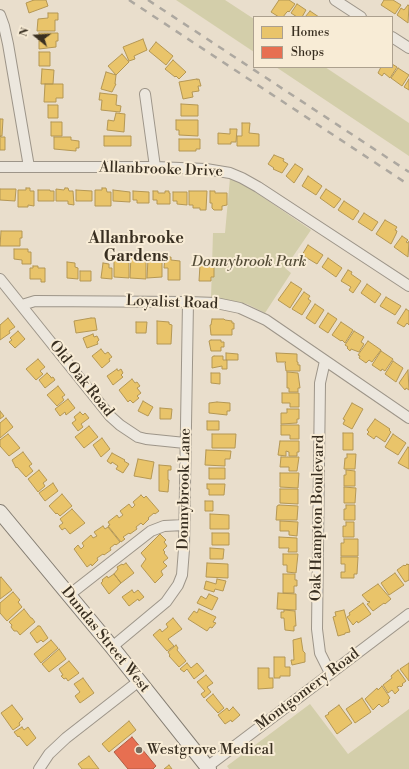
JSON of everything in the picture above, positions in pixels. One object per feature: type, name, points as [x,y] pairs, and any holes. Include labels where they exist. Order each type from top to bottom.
[{"type":"main road","name":"Dundas Street West","points":[[0,512],[112,647],[208,768]]},
{"type":"street","points":[[335,0],[359,16]]},
{"type":"street","points":[[0,15],[8,44],[29,167]]},
{"type":"street","points":[[393,38],[409,48]]},
{"type":"street","points":[[145,94],[155,167]]},
{"type":"street","name":"Allanbrooke Drive","points":[[0,167],[155,167],[218,170],[230,173],[258,187],[409,286]]},
{"type":"street","name":"Old Oak Road","points":[[0,279],[110,416],[120,425],[138,437],[185,443]]},
{"type":"street","name":"Loyalist Road","points":[[22,305],[35,301],[188,302],[220,304],[251,312],[266,320],[409,418]]},
{"type":"street","name":"Donnybrook Lane","points":[[112,647],[166,602],[178,585],[182,575],[188,302]]},
{"type":"street","name":"Oak Hampton Boulevard","points":[[325,361],[320,383],[317,629],[320,653],[330,673]]},
{"type":"street","points":[[69,595],[151,531],[164,526],[184,525]]},
{"type":"street","name":"Montgomery Road","points":[[208,768],[330,673],[409,614]]},
{"type":"street","points":[[40,769],[49,754],[66,738],[139,681]]},
{"type":"green space","points":[[176,0],[225,0],[253,18],[253,51]]},
{"type":"green space","points":[[277,68],[326,68],[409,123],[409,156]]},
{"type":"green space","name":"Donnybrook Park","points":[[230,178],[245,185],[311,230],[285,268],[291,273],[265,313],[247,304],[211,298],[213,233],[225,233]]},
{"type":"green space","points":[[310,704],[348,754],[409,709],[409,769],[229,769],[227,766]]},
{"type":"building: Homes","points":[[34,0],[46,0],[48,6],[29,13],[26,3]]},
{"type":"building: Homes","points":[[279,0],[289,0],[295,4],[284,16],[277,16],[271,12]]},
{"type":"building: Homes","points":[[384,0],[393,0],[401,5],[395,14],[381,5]]},
{"type":"building: Homes","points":[[297,4],[306,10],[303,16],[296,16],[291,13]]},
{"type":"building: Homes","points":[[408,5],[408,23],[397,15],[401,8],[404,10]]},
{"type":"building: Homes","points":[[310,11],[318,16],[306,16]]},
{"type":"building: Homes","points":[[48,13],[58,13],[58,20],[55,20],[55,31],[37,31],[38,19],[48,18]]},
{"type":"building: Homes","points":[[39,33],[58,33],[56,47],[39,49]]},
{"type":"building: Homes","points":[[143,39],[147,50],[134,56],[135,59],[129,61],[123,47]]},
{"type":"building: Homes","points":[[156,42],[173,56],[166,65],[149,51]]},
{"type":"building: Homes","points":[[39,52],[50,52],[50,66],[39,66]]},
{"type":"building: Homes","points":[[122,54],[129,62],[116,75],[108,66]]},
{"type":"building: Homes","points":[[173,60],[186,72],[179,79],[165,69]]},
{"type":"building: Homes","points":[[393,65],[397,67],[390,78],[384,73],[382,76],[378,73],[380,68],[393,68]]},
{"type":"building: Homes","points":[[398,68],[409,75],[402,86],[391,78]]},
{"type":"building: Homes","points":[[42,69],[54,70],[53,84],[41,84]]},
{"type":"building: Homes","points":[[106,72],[116,75],[116,84],[112,92],[101,89]]},
{"type":"building: Homes","points":[[199,79],[201,86],[198,86],[199,91],[192,92],[193,97],[183,99],[179,82]]},
{"type":"building: Homes","points":[[409,79],[409,90],[404,87]]},
{"type":"building: Homes","points":[[45,84],[63,84],[63,98],[56,98],[56,102],[44,102]]},
{"type":"building: Homes","points":[[100,93],[117,95],[116,105],[121,106],[120,112],[101,110],[102,100],[99,100]]},
{"type":"building: Homes","points":[[181,104],[198,105],[198,116],[181,116]]},
{"type":"building: Homes","points":[[48,105],[58,105],[58,118],[48,118]]},
{"type":"building: Homes","points":[[116,113],[125,114],[124,132],[107,130],[108,120],[114,121]]},
{"type":"building: Homes","points":[[0,119],[3,119],[2,136],[0,136]]},
{"type":"building: Homes","points":[[176,120],[198,120],[198,136],[179,135],[179,130],[176,130]]},
{"type":"building: Homes","points":[[51,122],[62,122],[62,136],[51,136]]},
{"type":"building: Homes","points":[[242,123],[250,123],[249,133],[259,134],[259,146],[237,146],[237,136],[242,136]]},
{"type":"building: Homes","points":[[230,129],[237,129],[236,142],[231,142],[231,144],[218,144],[218,133],[230,134]]},
{"type":"building: Homes","points":[[0,136],[5,137],[5,150],[0,150]]},
{"type":"building: Homes","points":[[104,136],[131,136],[131,146],[104,146]]},
{"type":"building: Homes","points":[[54,137],[71,137],[71,140],[79,141],[79,148],[76,148],[76,151],[54,149]]},
{"type":"building: Homes","points":[[179,139],[200,139],[200,149],[196,149],[196,151],[179,151]]},
{"type":"building: Homes","points":[[274,155],[284,159],[283,161],[288,164],[282,173],[273,169],[274,168],[268,164]]},
{"type":"building: Homes","points":[[295,164],[303,169],[294,183],[286,176]]},
{"type":"building: Homes","points":[[308,176],[322,186],[316,195],[302,186]]},
{"type":"building: Homes","points":[[26,188],[30,188],[30,191],[34,191],[34,206],[28,205],[28,207],[18,207],[18,190],[26,190]]},
{"type":"building: Homes","points":[[65,188],[68,188],[69,191],[73,191],[74,205],[68,204],[68,201],[56,201],[56,189],[64,190]]},
{"type":"building: Homes","points":[[102,188],[106,188],[107,192],[111,192],[111,206],[95,206],[95,190],[102,190]]},
{"type":"building: Homes","points":[[0,189],[16,189],[15,201],[0,200]]},
{"type":"building: Homes","points":[[326,189],[341,199],[334,208],[320,198]]},
{"type":"building: Homes","points":[[38,190],[54,191],[54,201],[38,201]]},
{"type":"building: Homes","points":[[76,190],[92,191],[92,201],[76,201]]},
{"type":"building: Homes","points":[[113,190],[130,192],[130,202],[113,201]]},
{"type":"building: Homes","points":[[133,191],[149,192],[149,203],[137,203],[137,200],[133,200]]},
{"type":"building: Homes","points":[[153,191],[165,193],[165,191],[169,191],[170,204],[157,204],[157,200],[153,200]]},
{"type":"building: Homes","points":[[189,191],[207,191],[206,210],[193,208],[193,205],[189,205]]},
{"type":"building: Homes","points":[[210,191],[215,191],[215,193],[227,193],[227,205],[222,206],[222,210],[214,210],[212,208],[212,203],[210,203]]},
{"type":"building: Homes","points":[[173,192],[187,192],[187,205],[177,204],[177,201],[173,201]]},
{"type":"building: Homes","points":[[344,201],[359,211],[353,220],[338,210]]},
{"type":"building: Homes","points":[[364,213],[378,222],[372,231],[358,222]]},
{"type":"building: Homes","points":[[385,220],[397,227],[395,230],[397,231],[396,234],[391,244],[376,234]]},
{"type":"building: Homes","points":[[1,231],[22,231],[20,246],[0,246]]},
{"type":"building: Homes","points":[[402,236],[408,240],[406,242],[408,243],[409,241],[408,257],[394,247]]},
{"type":"building: Homes","points":[[308,245],[323,255],[317,264],[302,255]]},
{"type":"building: Homes","points":[[14,249],[28,249],[28,252],[31,252],[31,264],[22,264],[22,260],[14,259]]},
{"type":"building: Homes","points":[[131,255],[146,255],[146,279],[130,278]]},
{"type":"building: Homes","points":[[165,257],[171,257],[171,260],[180,261],[180,280],[168,280],[168,268],[164,268]]},
{"type":"building: Homes","points":[[328,258],[342,268],[336,277],[322,267]]},
{"type":"building: Homes","points":[[148,259],[162,259],[162,277],[147,278]]},
{"type":"building: Homes","points":[[114,260],[129,260],[129,278],[114,277]]},
{"type":"building: Homes","points":[[67,262],[75,263],[75,267],[78,268],[78,279],[67,278]]},
{"type":"building: Homes","points":[[103,263],[109,264],[109,268],[112,268],[112,279],[101,278]]},
{"type":"building: Homes","points":[[200,265],[211,265],[211,267],[214,267],[214,277],[211,277],[211,281],[199,281]]},
{"type":"building: Homes","points":[[33,266],[45,268],[45,282],[41,282],[41,279],[30,279],[30,268],[33,268]]},
{"type":"building: Homes","points":[[348,270],[361,281],[353,293],[349,290],[351,287],[341,281]]},
{"type":"building: Homes","points":[[80,271],[91,271],[91,281],[80,281]]},
{"type":"building: Homes","points":[[291,282],[302,289],[290,308],[278,300]]},
{"type":"building: Homes","points":[[367,284],[381,294],[375,303],[361,293]]},
{"type":"building: Homes","points":[[304,292],[310,296],[308,299],[311,301],[302,315],[292,309]]},
{"type":"building: Homes","points":[[386,297],[401,306],[395,315],[380,306]]},
{"type":"building: Homes","points":[[315,304],[324,310],[315,324],[306,318]]},
{"type":"building: Homes","points":[[406,309],[409,311],[409,325],[407,323],[404,327],[397,323]]},
{"type":"building: Homes","points":[[328,313],[337,319],[328,333],[319,327]]},
{"type":"building: Homes","points":[[8,318],[15,327],[9,331],[10,333],[0,340],[0,325]]},
{"type":"building: Homes","points":[[95,318],[97,330],[76,333],[74,321]]},
{"type":"building: Homes","points":[[212,319],[232,321],[232,323],[234,323],[234,329],[232,329],[232,335],[211,335],[210,325]]},
{"type":"building: Homes","points":[[157,321],[169,322],[169,324],[172,325],[171,344],[157,344]]},
{"type":"building: Homes","points":[[136,322],[147,322],[146,333],[136,333]]},
{"type":"building: Homes","points":[[341,322],[353,330],[345,343],[332,335]]},
{"type":"building: Homes","points":[[18,331],[25,339],[15,348],[9,342],[12,340],[10,338]]},
{"type":"building: Homes","points":[[354,331],[364,337],[361,342],[364,344],[359,352],[351,349],[350,351],[345,345]]},
{"type":"building: Homes","points":[[93,334],[94,337],[97,336],[99,340],[97,342],[98,344],[87,348],[83,338]]},
{"type":"building: Homes","points":[[221,340],[221,342],[224,342],[224,347],[221,347],[221,351],[211,351],[209,341]]},
{"type":"building: Homes","points":[[368,341],[381,350],[372,362],[369,360],[366,363],[359,358],[360,356],[358,355]]},
{"type":"building: Homes","points":[[101,349],[105,354],[108,352],[112,357],[109,359],[110,361],[102,368],[92,356]]},
{"type":"building: Homes","points":[[381,351],[393,359],[385,371],[382,369],[381,371],[372,365]]},
{"type":"building: Homes","points":[[226,353],[238,354],[238,360],[226,360]]},
{"type":"building: Homes","points":[[276,353],[297,354],[297,362],[298,365],[300,365],[300,371],[286,371],[286,362],[277,362]]},
{"type":"building: Homes","points":[[223,356],[223,360],[227,360],[227,369],[222,369],[222,366],[212,368],[212,357]]},
{"type":"building: Homes","points":[[38,359],[45,367],[40,371],[43,374],[36,380],[26,369]]},
{"type":"building: Homes","points":[[393,361],[403,368],[396,382],[385,374]]},
{"type":"building: Homes","points":[[117,369],[118,371],[121,369],[123,373],[121,375],[123,377],[113,385],[107,376]]},
{"type":"building: Homes","points":[[408,370],[409,390],[406,388],[405,390],[399,383]]},
{"type":"building: Homes","points":[[287,372],[298,373],[300,388],[298,388],[298,392],[289,392],[289,388],[287,388]]},
{"type":"building: Homes","points":[[47,373],[55,380],[45,388],[39,380]]},
{"type":"building: Homes","points":[[211,373],[220,373],[220,384],[211,383]]},
{"type":"building: Homes","points":[[132,379],[140,386],[137,388],[141,393],[137,396],[139,398],[133,403],[130,400],[128,402],[119,390]]},
{"type":"building: Homes","points":[[58,386],[65,395],[62,397],[64,400],[57,406],[47,395]]},
{"type":"building: Homes","points":[[282,393],[299,393],[299,407],[290,407],[290,403],[282,403]]},
{"type":"building: Homes","points":[[68,399],[75,408],[66,415],[65,412],[60,416],[55,409]]},
{"type":"building: Homes","points":[[143,401],[153,407],[148,416],[138,411]]},
{"type":"building: Homes","points":[[209,403],[230,403],[230,411],[227,411],[227,415],[209,413]]},
{"type":"building: Homes","points":[[352,403],[363,409],[352,429],[343,424],[345,420],[343,419]]},
{"type":"building: Homes","points":[[160,408],[172,409],[171,419],[160,419]]},
{"type":"building: Homes","points":[[287,409],[299,409],[299,419],[297,419],[297,423],[281,424],[281,413],[287,413]]},
{"type":"building: Homes","points":[[0,411],[4,416],[0,419]]},
{"type":"building: Homes","points":[[80,412],[83,415],[85,413],[89,418],[81,424],[83,427],[78,431],[72,423],[76,420],[74,417]]},
{"type":"building: Homes","points":[[6,418],[13,427],[0,438],[0,423]]},
{"type":"building: Homes","points":[[375,419],[390,429],[389,430],[391,432],[385,442],[376,436],[374,439],[367,434],[369,432],[367,430]]},
{"type":"building: Homes","points":[[207,421],[219,421],[219,430],[207,430]]},
{"type":"building: Homes","points":[[281,425],[299,425],[299,439],[290,439],[290,435],[281,435]]},
{"type":"building: Homes","points":[[89,426],[98,437],[84,448],[75,437]]},
{"type":"building: Homes","points":[[343,433],[353,433],[353,450],[343,450]]},
{"type":"building: Homes","points":[[8,434],[20,448],[9,456],[0,446],[0,440]]},
{"type":"building: Homes","points":[[212,434],[236,434],[235,448],[212,448]]},
{"type":"building: Homes","points":[[393,434],[406,443],[398,455],[385,447]]},
{"type":"building: Homes","points":[[102,438],[110,449],[101,457],[93,445]]},
{"type":"building: Homes","points":[[280,441],[299,441],[299,452],[297,452],[297,456],[289,456],[289,452],[286,451],[286,456],[278,455]]},
{"type":"building: Homes","points":[[408,447],[409,448],[409,469],[398,463]]},
{"type":"building: Homes","points":[[206,450],[231,451],[230,459],[225,459],[225,466],[205,465]]},
{"type":"building: Homes","points":[[23,452],[32,464],[29,466],[33,471],[26,477],[17,467],[16,468],[12,460]]},
{"type":"building: Homes","points":[[112,453],[129,464],[123,473],[116,469],[118,466],[107,461]]},
{"type":"building: Homes","points":[[347,454],[356,454],[355,469],[344,469]]},
{"type":"building: Homes","points":[[281,457],[299,457],[297,471],[289,471],[289,467],[280,467]]},
{"type":"building: Homes","points":[[138,459],[154,462],[151,479],[134,476]]},
{"type":"building: Homes","points":[[159,465],[171,466],[171,470],[168,470],[168,492],[159,491]]},
{"type":"building: Homes","points":[[209,468],[225,468],[225,479],[209,479]]},
{"type":"building: Homes","points":[[39,470],[47,480],[43,483],[45,486],[38,492],[28,479]]},
{"type":"building: Homes","points":[[346,470],[355,471],[355,486],[344,486],[344,475],[346,475]]},
{"type":"building: Homes","points":[[280,473],[299,473],[298,488],[280,487]]},
{"type":"building: Homes","points":[[53,483],[58,491],[45,501],[39,493]]},
{"type":"building: Homes","points":[[207,484],[225,484],[224,495],[209,495]]},
{"type":"building: Homes","points":[[344,487],[356,488],[355,503],[344,503]]},
{"type":"building: Homes","points":[[280,489],[298,489],[298,504],[280,503]]},
{"type":"building: Homes","points":[[62,494],[72,506],[60,516],[57,513],[56,514],[49,506]]},
{"type":"building: Homes","points":[[141,495],[144,498],[146,496],[159,511],[148,518],[149,519],[143,525],[141,523],[136,527],[137,529],[123,537],[125,539],[121,542],[108,526],[110,525],[108,522],[117,515],[119,518],[123,515],[120,511],[129,504],[132,508],[135,505],[133,502]]},
{"type":"building: Homes","points":[[205,501],[213,501],[213,511],[205,511]]},
{"type":"building: Homes","points":[[346,505],[355,505],[355,520],[344,520],[344,509],[346,509]]},
{"type":"building: Homes","points":[[277,506],[298,506],[297,520],[276,520]]},
{"type":"building: Homes","points":[[72,509],[85,523],[70,534],[65,528],[62,530],[59,526],[63,523],[60,519]]},
{"type":"building: Homes","points":[[210,514],[229,515],[229,529],[210,529]]},
{"type":"building: Homes","points":[[280,521],[298,522],[297,536],[289,535],[289,531],[280,531]]},
{"type":"building: Homes","points":[[346,522],[354,522],[354,537],[343,537],[343,526],[346,526]]},
{"type":"building: Homes","points":[[103,526],[105,529],[108,527],[120,542],[110,548],[111,550],[104,555],[103,554],[97,558],[98,560],[92,566],[91,564],[87,567],[74,549],[78,545],[81,549],[84,546],[82,543],[91,535],[93,538],[97,536],[94,532]]},
{"type":"building: Homes","points":[[212,533],[229,533],[229,545],[212,545]]},
{"type":"building: Homes","points":[[160,534],[166,540],[164,542],[167,546],[163,550],[168,558],[163,562],[167,566],[161,571],[163,575],[155,583],[141,566],[146,559],[141,553]]},
{"type":"building: Homes","points":[[279,537],[297,538],[297,552],[288,552],[289,548],[279,548]]},
{"type":"building: Homes","points":[[344,539],[358,539],[358,556],[341,556],[341,543],[344,543]]},
{"type":"building: Homes","points":[[210,548],[224,549],[223,559],[210,559]]},
{"type":"building: Homes","points":[[283,554],[298,554],[296,573],[287,572],[287,565],[283,565]]},
{"type":"building: Homes","points":[[341,557],[358,557],[357,574],[354,574],[354,578],[341,578],[341,572],[345,572],[345,564],[341,564]]},
{"type":"building: Homes","points":[[126,563],[134,573],[121,583],[114,574],[118,569],[117,567]]},
{"type":"building: Homes","points":[[207,563],[228,564],[228,578],[206,577]]},
{"type":"building: Homes","points":[[409,564],[409,580],[405,582],[397,570]]},
{"type":"building: Homes","points":[[395,573],[404,585],[389,595],[381,583]]},
{"type":"building: Homes","points":[[114,574],[121,583],[109,594],[101,583],[107,576],[108,578]]},
{"type":"building: Homes","points":[[283,574],[295,574],[297,586],[294,586],[294,593],[283,593]]},
{"type":"building: Homes","points":[[1,577],[12,590],[0,599],[0,578]]},
{"type":"building: Homes","points":[[217,579],[226,581],[223,591],[215,589],[214,592],[204,589],[206,581],[216,584]]},
{"type":"building: Homes","points":[[378,584],[391,599],[373,611],[367,604],[370,602],[368,602],[362,595]]},
{"type":"building: Homes","points":[[132,590],[134,593],[138,590],[144,597],[139,601],[138,599],[129,606],[122,597]]},
{"type":"building: Homes","points":[[13,592],[20,600],[18,602],[22,607],[7,621],[0,613],[0,603]]},
{"type":"building: Homes","points":[[278,593],[296,594],[296,610],[277,609]]},
{"type":"building: Homes","points":[[209,594],[218,598],[212,610],[197,603],[201,596],[206,599]]},
{"type":"building: Homes","points":[[363,603],[371,614],[358,623],[357,621],[353,625],[347,617],[350,615],[349,613]]},
{"type":"building: Homes","points":[[24,609],[35,622],[20,635],[17,631],[14,631],[9,622]]},
{"type":"building: Homes","points":[[199,609],[216,617],[213,622],[216,623],[207,631],[188,619],[194,611],[197,613]]},
{"type":"building: Homes","points":[[284,610],[295,611],[296,626],[294,626],[294,631],[285,630],[284,618],[281,618],[281,612],[284,612]]},
{"type":"building: Homes","points":[[344,610],[350,632],[338,636],[333,617],[336,616],[335,612]]},
{"type":"building: Homes","points":[[173,618],[182,629],[168,639],[174,646],[167,651],[153,635],[160,629],[162,632],[168,627],[166,624]]},
{"type":"building: Homes","points":[[40,626],[48,638],[43,642],[41,640],[37,643],[30,633]]},
{"type":"building: Homes","points":[[301,638],[303,651],[305,653],[305,662],[292,665],[291,660],[294,660],[293,640]]},
{"type":"building: Homes","points":[[51,640],[58,648],[41,663],[34,654]]},
{"type":"building: Homes","points":[[176,645],[178,648],[177,650],[186,661],[179,667],[169,656],[170,655],[168,652]]},
{"type":"building: Homes","points":[[59,649],[66,659],[49,672],[42,664]]},
{"type":"building: Homes","points":[[274,657],[285,657],[285,667],[290,667],[290,676],[280,676],[280,678],[274,678]]},
{"type":"building: Homes","points":[[69,661],[79,673],[68,681],[66,678],[64,679],[61,676],[63,675],[59,669]]},
{"type":"building: Homes","points":[[187,663],[191,668],[197,663],[204,671],[194,679],[187,669],[184,672],[180,669]]},
{"type":"building: Homes","points":[[409,663],[409,681],[400,669]]},
{"type":"building: Homes","points":[[258,668],[269,668],[269,678],[273,678],[273,688],[258,689]]},
{"type":"building: Homes","points":[[398,670],[406,681],[401,687],[397,687],[399,690],[395,694],[392,690],[388,693],[383,685],[392,678],[391,676]]},
{"type":"building: Homes","points":[[206,675],[213,683],[207,687],[211,692],[204,698],[201,694],[205,691],[197,682]]},
{"type":"building: Homes","points":[[83,678],[94,693],[80,703],[75,696],[80,692],[74,684]]},
{"type":"building: Homes","points":[[382,686],[390,698],[388,700],[389,702],[382,707],[379,704],[373,710],[365,699],[377,688],[378,690]]},
{"type":"building: Homes","points":[[213,694],[224,708],[218,713],[206,700]]},
{"type":"building: Homes","points":[[362,698],[371,712],[355,723],[346,709]]},
{"type":"building: Homes","points":[[12,705],[23,719],[19,723],[20,725],[13,730],[1,713]]},
{"type":"building: Homes","points":[[339,705],[352,723],[337,734],[325,716]]},
{"type":"building: Homes","points":[[233,707],[240,715],[232,722],[231,720],[225,724],[218,715],[227,708],[229,711]]},
{"type":"building: Homes","points":[[129,721],[136,730],[109,752],[102,744]]},
{"type":"building: Homes","points":[[22,727],[24,730],[28,727],[36,738],[27,746],[14,732]]},
{"type":"building: Homes","points":[[89,756],[99,769],[82,769],[78,764]]},
{"type":"building: Homes","points":[[169,765],[172,769],[164,769]]},
{"type":"building: Shops","points":[[132,737],[156,766],[153,769],[128,769],[114,752]]},
{"type":"railway","points":[[129,0],[409,185]]},
{"type":"railway","points":[[148,0],[409,172]]},
{"type":"place","name":"Westgrove Medical","points":[[139,750]]},
{"type":"district","name":"Allanbrooke Gardens","points":[[136,248]]}]
